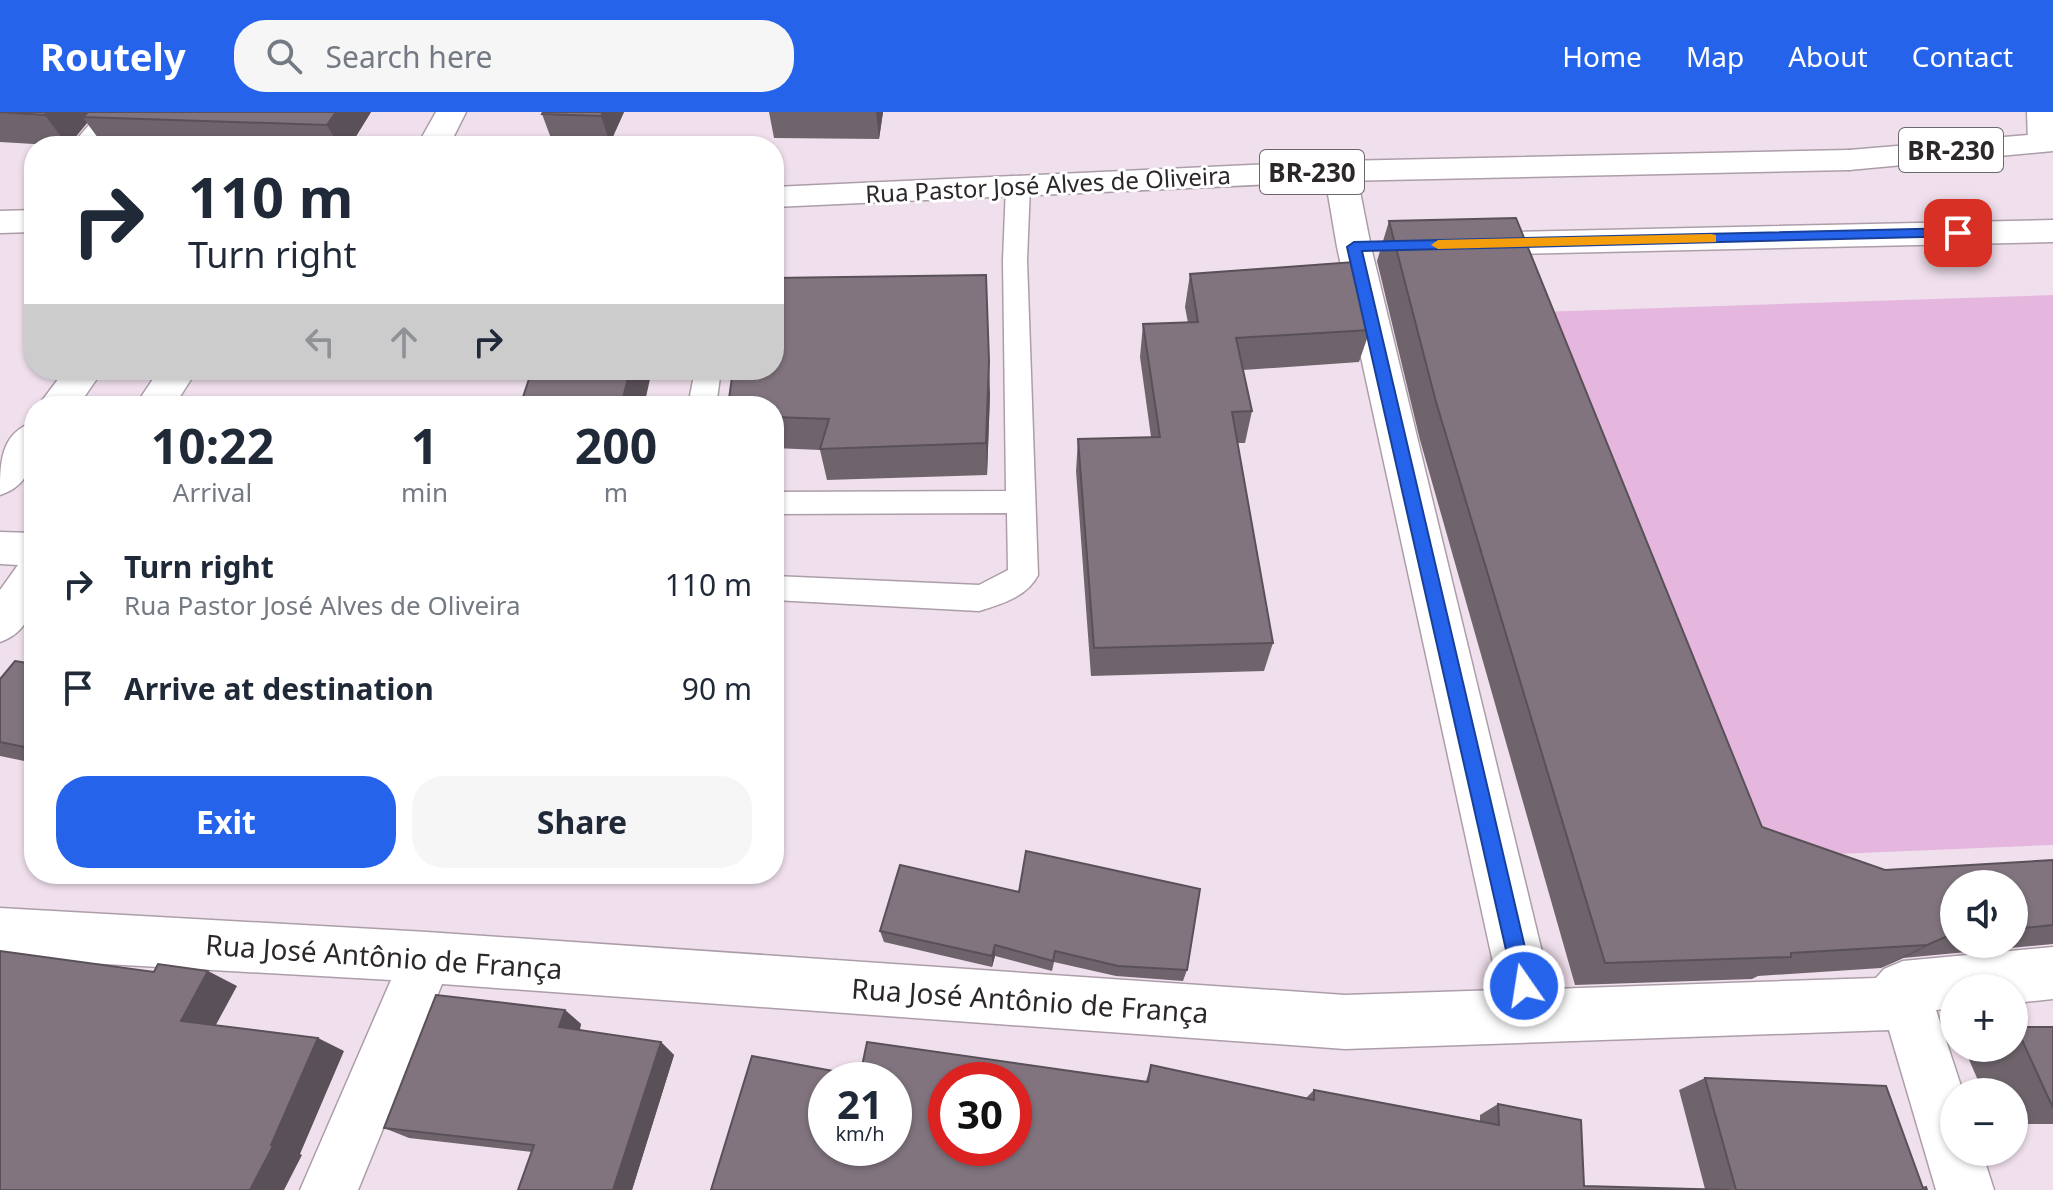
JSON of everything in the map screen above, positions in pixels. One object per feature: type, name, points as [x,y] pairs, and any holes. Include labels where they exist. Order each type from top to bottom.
[{"type":"main road","points":[[96,136],[116,112]]},
{"type":"main road","points":[[438,136],[451,112]]},
{"type":"main road","name":"Rua Pastor José Alves de Oliveira","points":[[784,197],[1340,171],[1849,160],[1909,163],[2048,140]]},
{"type":"main road","points":[[1340,171],[1370,246],[1531,1017]]},
{"type":"main road","points":[[1434,245],[2053,231]]},
{"type":"main road","points":[[65,396],[77,380]]},
{"type":"main road","points":[[0,480],[24,449]]},
{"type":"main road","points":[[0,548],[24,549]]},
{"type":"main road","points":[[0,624],[24,590]]},
{"type":"main road","name":"Rua José Antônio de França","points":[[0,933],[427,957],[1345,1022],[1889,1004],[1903,987],[2053,973]]},
{"type":"main road","points":[[329,1190],[427,957]]},
{"type":"main road","points":[[1903,987],[1965,1190]]},
{"type":"lane","points":[[784,588],[979,598],[999,592],[1023,575],[1015,260],[1018,186]]},
{"type":"lane","points":[[784,503],[1021,502]]},
{"type":"shaded area","points":[[2053,295],[2053,845],[1740,858],[1509,313]]},
{"type":"building","points":[[0,112],[47,112],[45,115]]},
{"type":"building","points":[[88,112],[336,112],[327,125],[83,117]]},
{"type":"building","points":[[543,112],[603,112],[601,116]]},
{"type":"building","points":[[1516,218],[1762,827],[1885,870],[2053,860],[2053,925],[2028,928],[2028,870],[1940,870],[1940,940],[1927,945],[1791,953],[1791,957],[1605,963],[1436,402],[1389,221]]},
{"type":"building","points":[[1354,262],[1370,330],[1236,338],[1252,411],[1232,412],[1273,643],[1094,648],[1078,439],[1160,437],[1143,324],[1198,322],[1190,274]]},
{"type":"building","points":[[986,275],[989,361],[986,443],[820,449],[829,419],[784,417],[784,396],[729,396],[732,380],[784,380],[784,278]]},
{"type":"building","points":[[529,380],[628,380],[624,396],[523,396]]},
{"type":"building","points":[[15,661],[24,662],[24,747],[0,742],[0,679]]},
{"type":"building","points":[[1026,851],[1200,889],[1187,970],[1118,966],[1055,951],[1053,961],[995,945],[992,956],[880,931],[900,865],[1019,892]]},
{"type":"building","points":[[0,951],[154,972],[158,964],[208,971],[181,1021],[318,1038],[273,1146],[250,1190],[0,1190]]},
{"type":"building","points":[[436,995],[565,1010],[559,1027],[661,1042],[613,1190],[518,1190],[534,1145],[384,1128]]},
{"type":"building","points":[[2028,1027],[2053,1027],[2053,1108],[2028,1053]]},
{"type":"building","points":[[867,1042],[1008,1062],[928,1062],[928,1166],[1032,1166],[1032,1065],[1148,1082],[1151,1065],[1314,1100],[1314,1090],[1499,1125],[1498,1104],[1581,1120],[1584,1186],[1730,1190],[711,1190],[752,1056],[808,1066],[808,1166],[912,1166],[912,1062],[863,1062]]},
{"type":"building","points":[[1705,1078],[1886,1086],[1923,1188],[1927,1190],[1736,1190]]},
{"type":"slow traffic","points":[[1438,245],[1711,238]]},
{"type":"route","points":[[1524,986],[1354,247],[1958,233]]}]
